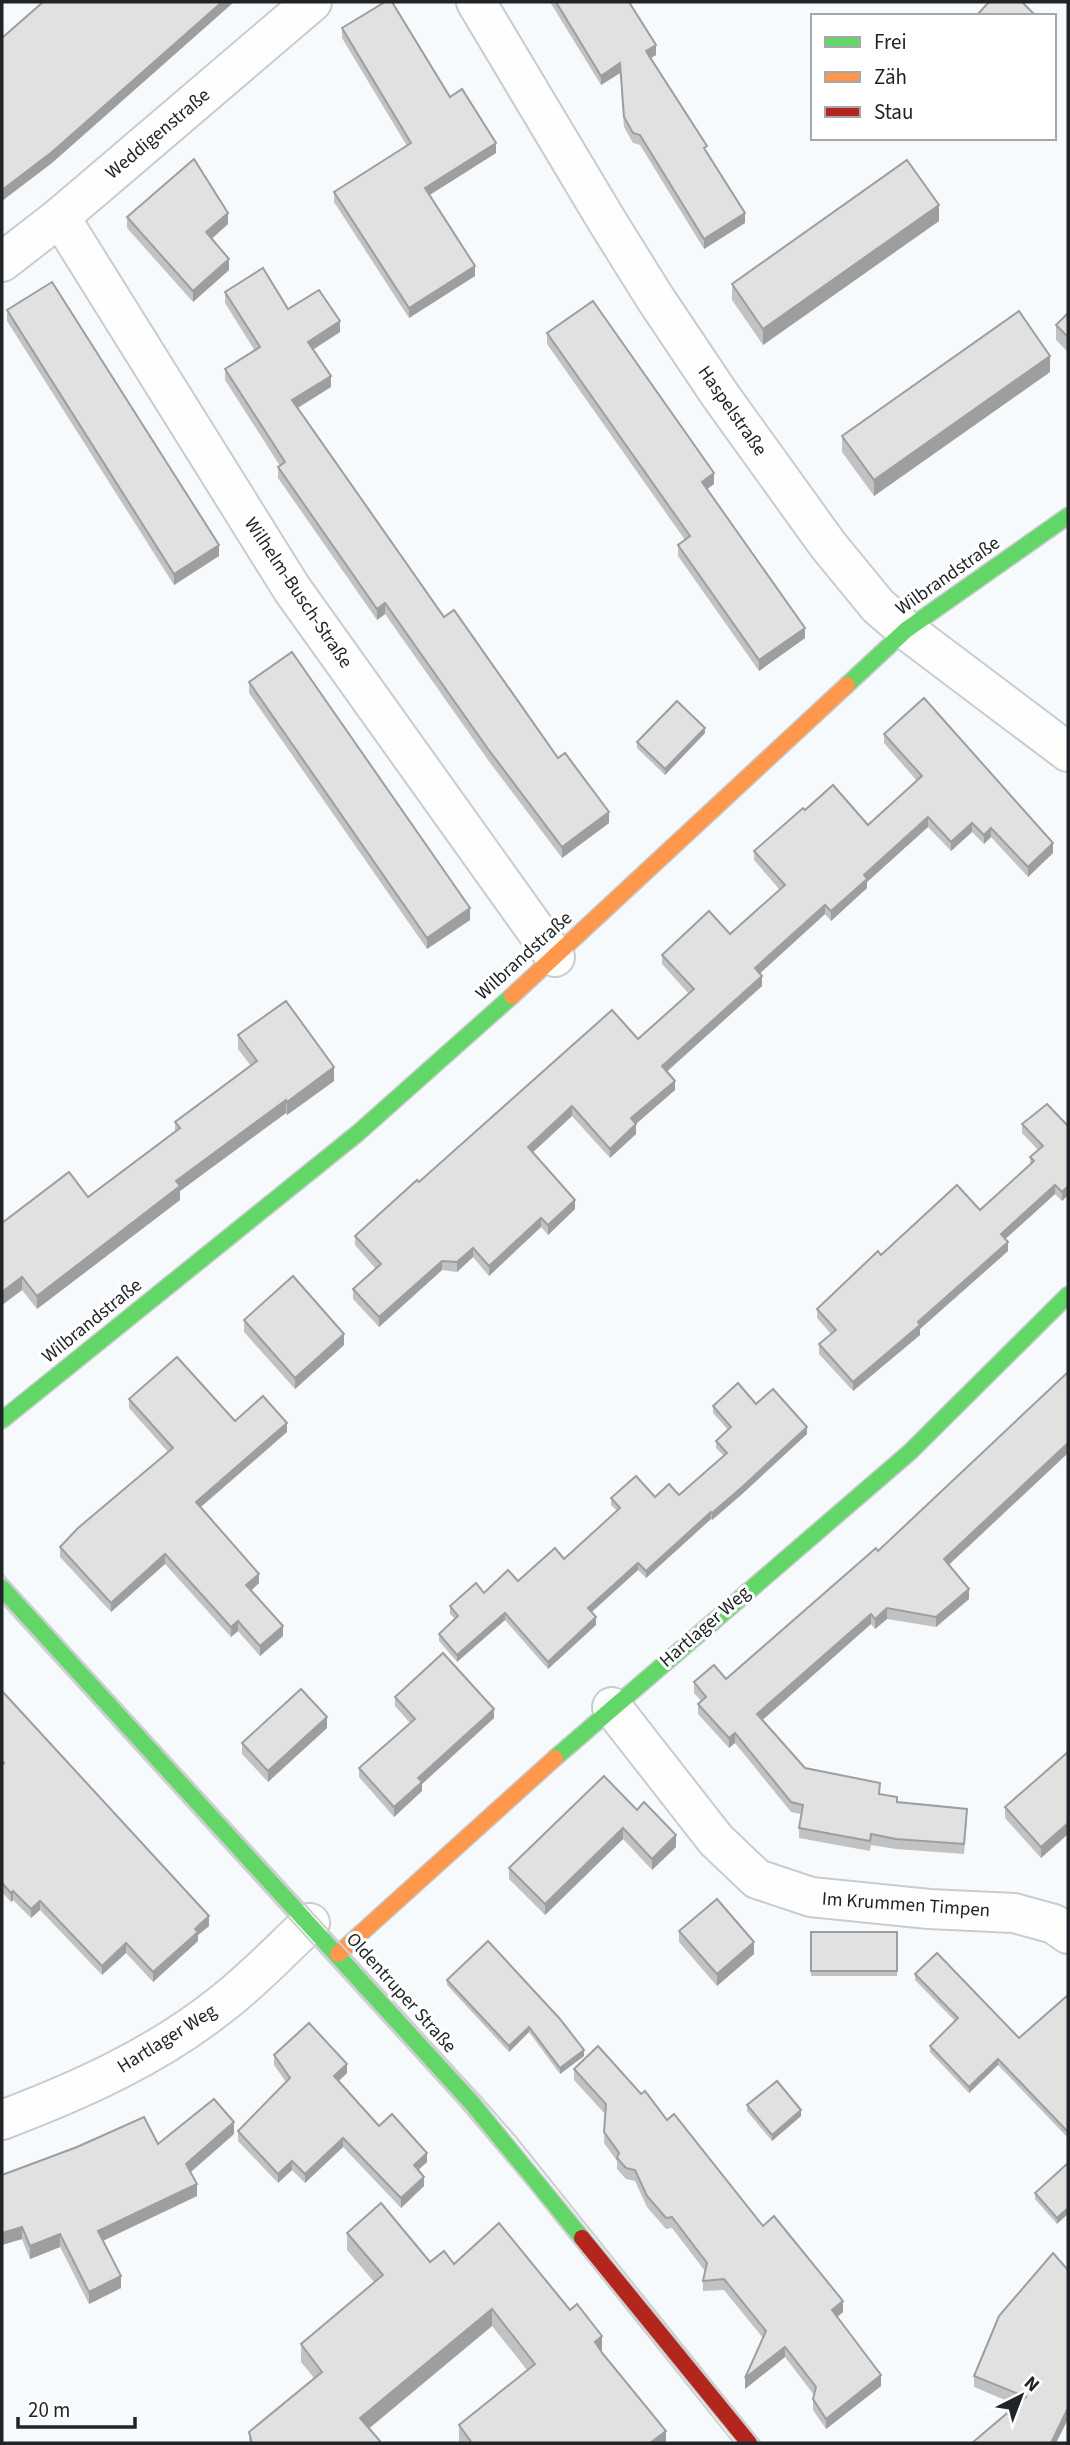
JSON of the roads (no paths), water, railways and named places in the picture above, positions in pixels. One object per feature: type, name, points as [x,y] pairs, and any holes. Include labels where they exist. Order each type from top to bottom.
[{"type":"street","name":"Weddigenstraße","points":[[2,262],[60,217],[312,2]]},
{"type":"street","name":"Haspelstraße","points":[[476,2],[614,232],[720,395],[828,545],[878,606],[1068,752]]},
{"type":"street","name":"Wilhelm-Busch-Straße","points":[[60,217],[292,589],[555,957]]},
{"type":"street","name":"Wilbrandstraße","points":[[2,1420],[358,1133],[555,957],[906,630],[1068,516]]},
{"type":"street","name":"Hartlager Weg","points":[[338,1954],[612,1707],[910,1452],[1068,1295]]},
{"type":"street","name":"Oldentruper Straße","points":[[2,1588],[471,2102],[749,2443]]},
{"type":"street","name":"Im Krummen Timpen","points":[[612,1707],[716,1840],[757,1879],[811,1897],[929,1909],[1014,1913],[1063,1923]]},
{"type":"street","name":"Hartlager Weg","points":[[2,2120],[96,2082],[162,2045],[222,2004],[310,1923]]},
{"type":"tram line","points":[[2,1574],[515,2136],[761,2443]]},
{"type":"tram line","points":[[2,1603],[460,2105],[526,2183],[734,2443]]}]
